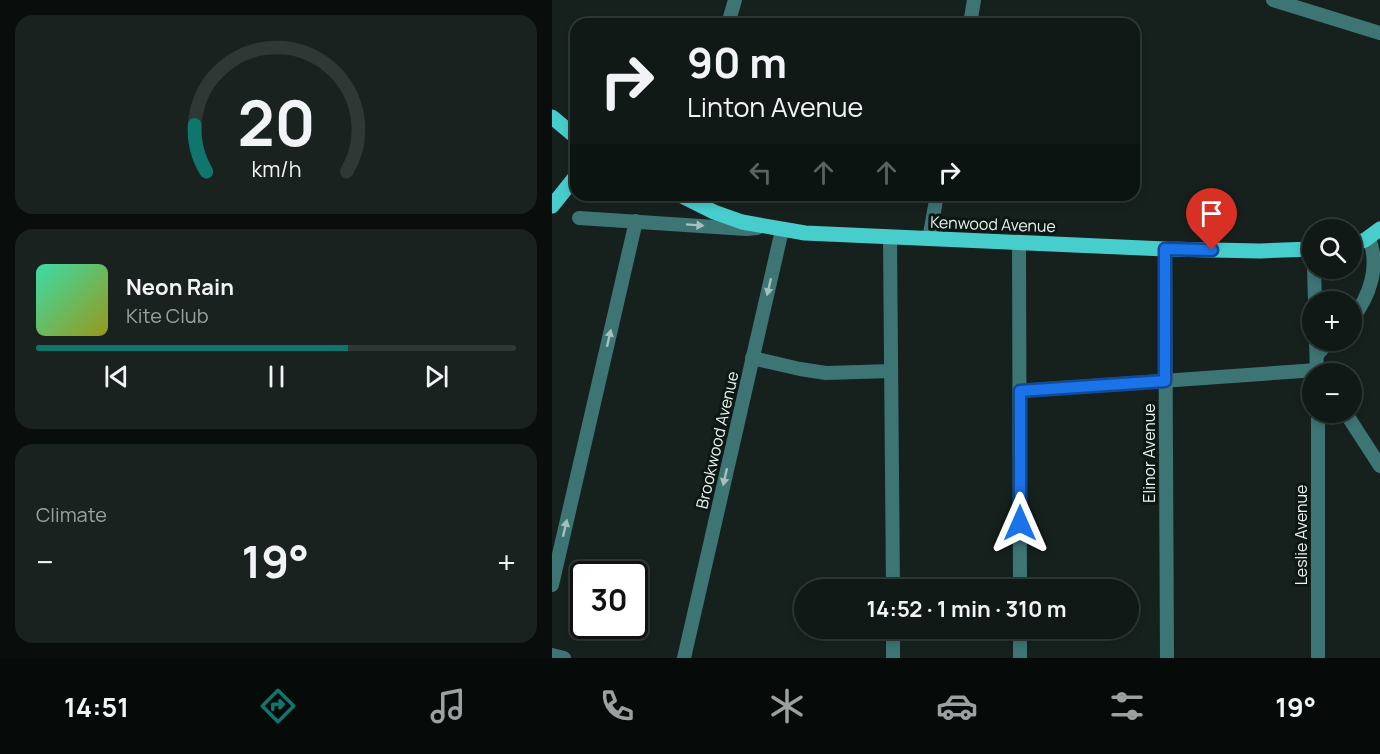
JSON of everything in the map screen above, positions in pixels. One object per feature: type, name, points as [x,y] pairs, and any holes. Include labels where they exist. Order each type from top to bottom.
[{"type":"main road","points":[[552,117],[570,132]]},
{"type":"main road","points":[[552,206],[570,184]]},
{"type":"main road","name":"Kenwood Avenue","points":[[693,201],[726,217],[762,227],[833,235],[1165,249],[1302,249]]},
{"type":"street","points":[[730,18],[735,0]]},
{"type":"street","points":[[971,18],[974,0]]},
{"type":"street","points":[[1273,0],[1380,33]]},
{"type":"street","points":[[929,239],[936,201]]},
{"type":"street","points":[[579,218],[746,229],[762,227]]},
{"type":"street","points":[[552,585],[636,221]]},
{"type":"street","name":"Brookwood Avenue","points":[[684,658],[782,230]]},
{"type":"street","points":[[1362,305],[1369,292],[1375,264],[1374,233]]},
{"type":"street","points":[[890,238],[893,579]]},
{"type":"street","points":[[1019,243],[1020,579]]},
{"type":"street","name":"Elinor Avenue","points":[[1165,249],[1167,658]]},
{"type":"street","points":[[1317,351],[1317,363]]},
{"type":"street","points":[[1317,355],[1320,351]]},
{"type":"street","points":[[752,358],[826,373],[891,371]]},
{"type":"street","points":[[1020,391],[1302,373]]},
{"type":"street","name":"Leslie Avenue","points":[[1318,423],[1318,658]]},
{"type":"street","points":[[1352,423],[1380,466]]},
{"type":"street","points":[[893,639],[893,658]]},
{"type":"street","points":[[1020,639],[1020,658]]},
{"type":"street","points":[[552,655],[564,658]]},
{"type":"route","points":[[1020,523],[1020,391],[1165,381],[1165,249],[1212,250]]}]
